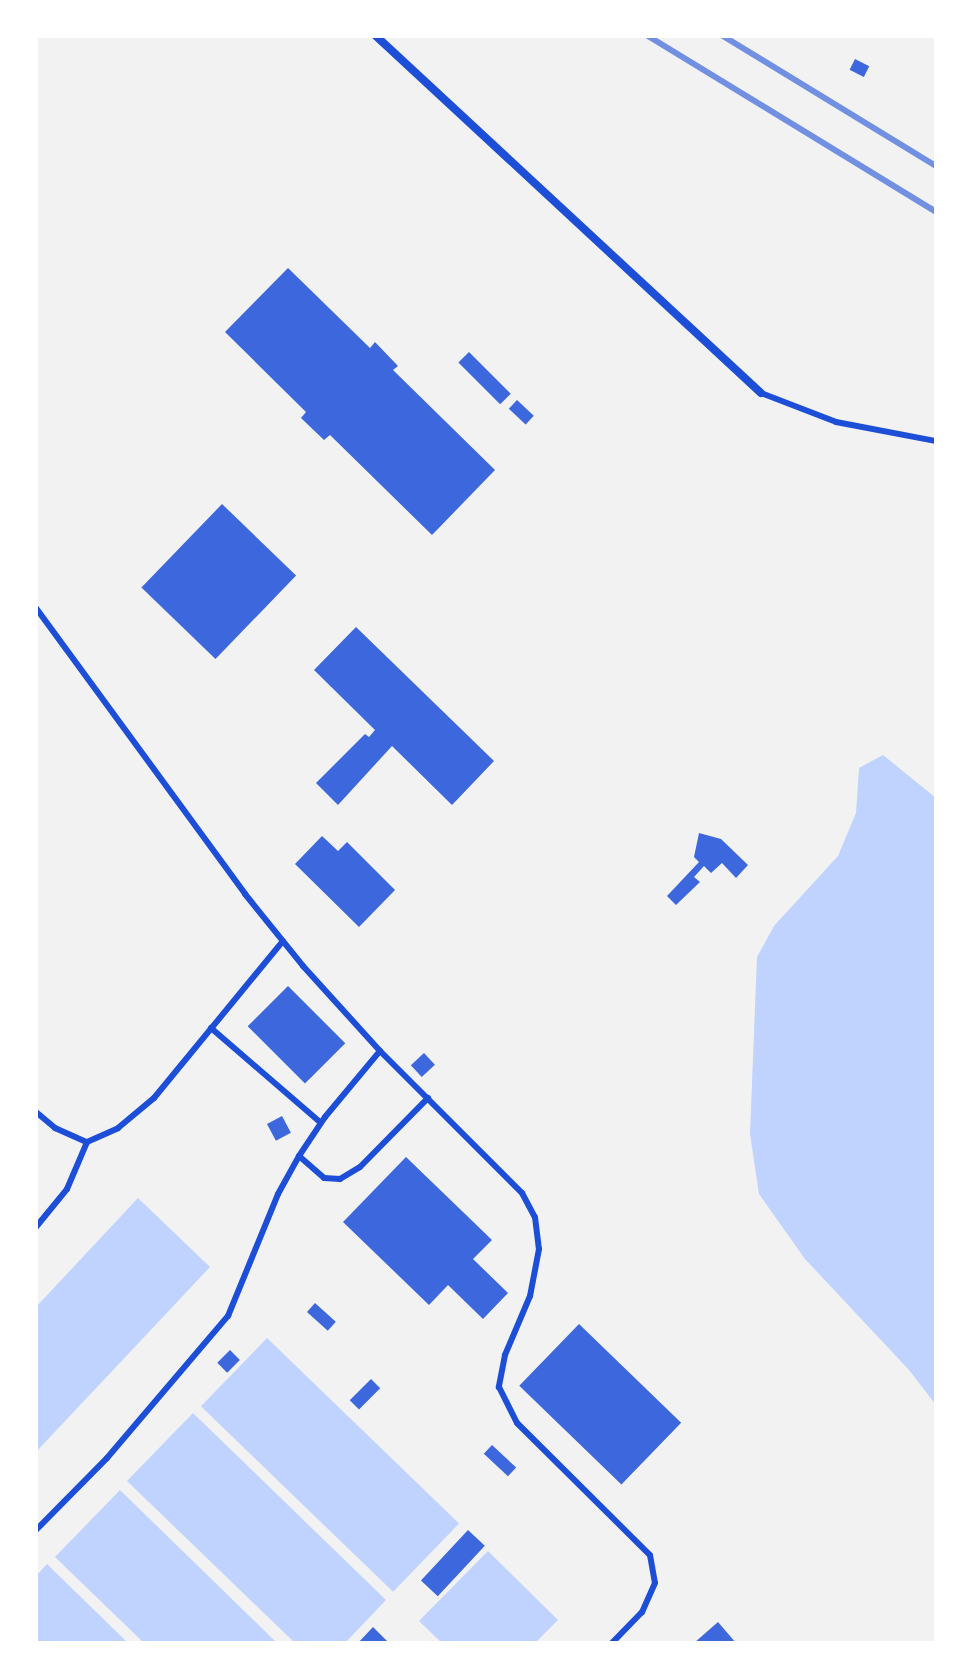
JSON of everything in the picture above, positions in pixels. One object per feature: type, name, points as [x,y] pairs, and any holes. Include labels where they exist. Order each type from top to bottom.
[{"type":"street","points":[[376,36],[761,393]]},
{"type":"lane","points":[[761,393],[836,422],[936,441]]},
{"type":"lane","points":[[36,608],[283,941],[380,1051],[522,1193],[535,1217],[539,1249],[530,1296],[505,1355],[499,1387],[517,1423],[650,1555],[655,1583],[642,1612],[612,1643]]},
{"type":"lane","points":[[36,1227],[67,1189],[87,1142],[118,1128],[154,1098],[283,941]]},
{"type":"lane","points":[[211,1028],[321,1123]]},
{"type":"lane","points":[[36,1530],[107,1458],[228,1316],[278,1194],[299,1156],[321,1123],[380,1051]]},
{"type":"lane","points":[[299,1156],[324,1178],[340,1179],[360,1167],[428,1098]]},
{"type":"lane","points":[[36,1112],[55,1128],[87,1142]]},
{"type":"water","points":[[883,755],[936,798],[936,1405],[909,1370],[805,1259],[759,1194],[750,1134],[757,957],[774,926],[838,856],[856,813],[859,768]]},
{"type":"water","points":[[138,1198],[210,1267],[36,1452],[36,1307]]},
{"type":"water","points":[[267,1338],[459,1523],[393,1592],[201,1406]]},
{"type":"water","points":[[193,1413],[386,1600],[345,1643],[295,1643],[127,1481]]},
{"type":"water","points":[[120,1490],[277,1643],[144,1643],[55,1557]]},
{"type":"water","points":[[488,1551],[558,1620],[535,1643],[442,1643],[419,1621]]},
{"type":"water","points":[[47,1564],[128,1643],[36,1643],[36,1576]]},
{"type":"building","points":[[855,59],[869,66],[864,77],[850,70]]},
{"type":"building","points":[[288,268],[370,348],[375,342],[398,366],[393,370],[495,470],[432,535],[330,435],[324,440],[301,418],[306,412],[225,332]]},
{"type":"building","points":[[469,352],[511,394],[500,404],[458,363]]},
{"type":"building","points":[[517,400],[534,416],[526,424],[509,409]]},
{"type":"building","points":[[222,504],[296,576],[216,659],[141,587]]},
{"type":"building","points":[[356,627],[494,761],[452,805],[392,746],[338,805],[316,783],[365,734],[369,737],[375,730],[314,670]]},
{"type":"building","points":[[699,833],[721,839],[748,865],[736,878],[722,863],[711,873],[704,866],[694,877],[700,882],[676,905],[667,896],[699,862],[694,857]]},
{"type":"building","points":[[322,836],[338,851],[347,842],[395,890],[359,927],[295,864]]},
{"type":"building","points":[[288,986],[345,1043],[305,1084],[248,1026]]},
{"type":"building","points":[[424,1053],[435,1065],[422,1077],[411,1065]]},
{"type":"building","points":[[282,1116],[291,1133],[276,1141],[267,1124]]},
{"type":"building","points":[[406,1157],[492,1240],[473,1259],[508,1293],[483,1319],[448,1285],[429,1305],[343,1222]]},
{"type":"building","points":[[315,1303],[336,1322],[328,1331],[307,1312]]},
{"type":"building","points":[[579,1324],[681,1423],[621,1485],[519,1386]]},
{"type":"building","points":[[230,1350],[240,1360],[227,1373],[217,1363]]},
{"type":"building","points":[[371,1379],[380,1388],[359,1409],[350,1400]]},
{"type":"building","points":[[492,1445],[516,1468],[508,1476],[484,1454]]},
{"type":"building","points":[[468,1530],[485,1546],[438,1596],[421,1580]]},
{"type":"building","points":[[718,1622],[736,1643],[694,1643]]},
{"type":"building","points":[[373,1627],[389,1643],[358,1643]]},
{"type":"railway","points":[[648,36],[936,212]]},
{"type":"railway","points":[[723,36],[936,166]]}]
